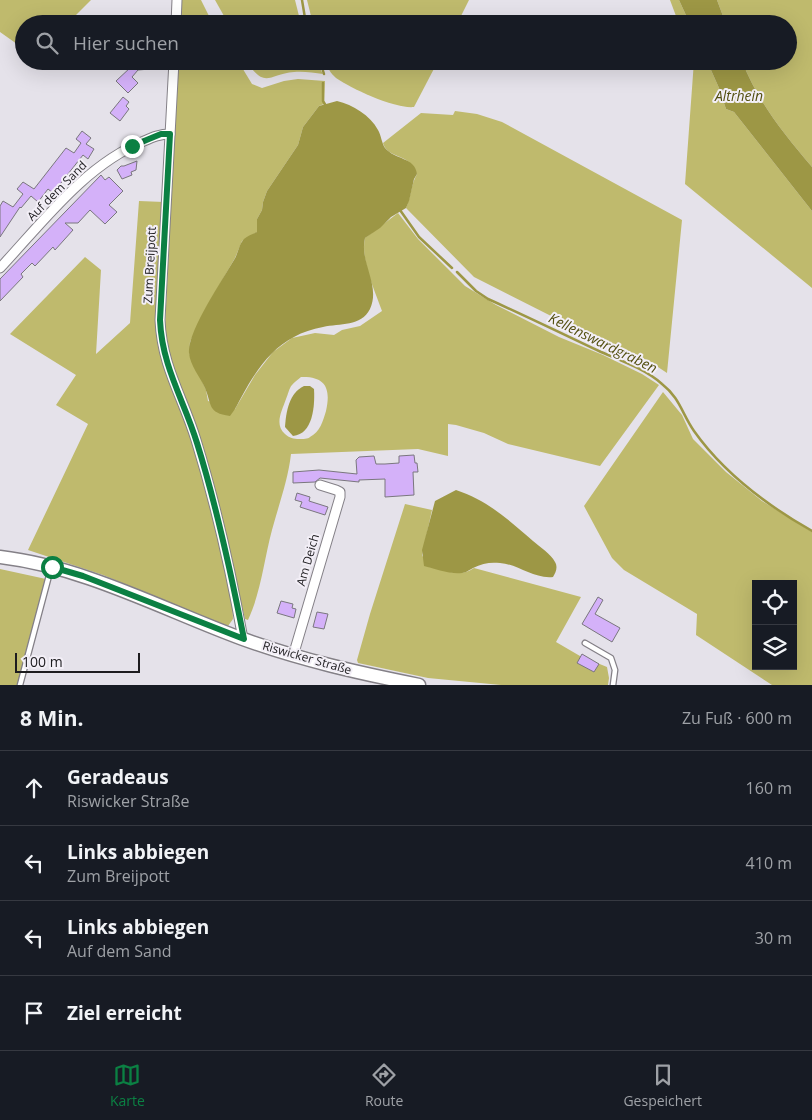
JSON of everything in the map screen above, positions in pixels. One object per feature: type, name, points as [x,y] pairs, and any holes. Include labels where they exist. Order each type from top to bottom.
[{"type":"street","points":[[176,15],[177,0]]},
{"type":"street","name":"Zum Breijpott","points":[[174,70],[160,336],[171,377],[191,426],[209,483],[244,639]]},
{"type":"street","name":"Auf dem Sand","points":[[0,268],[86,176],[111,157],[132,146],[161,134],[170,134]]},
{"type":"street","name":"Am Deich","points":[[294,656],[340,497],[340,492],[320,485]]},
{"type":"street","name":"Riswicker Straße","points":[[0,557],[26,560],[83,576],[244,639],[294,656],[348,671],[419,685]]},
{"type":"lane","points":[[20,685],[52,567]]},
{"type":"lane","points":[[585,643],[611,658],[615,670],[613,685]]},
{"type":"shaded area","points":[[0,0],[91,0],[76,15],[15,15],[15,43],[0,32]]},
{"type":"shaded area","points":[[182,0],[201,0],[208,15],[181,15]]},
{"type":"shaded area","points":[[215,0],[295,0],[299,15],[223,15]]},
{"type":"shaded area","points":[[307,0],[469,0],[462,15],[311,15]]},
{"type":"shaded area","points":[[670,0],[679,0],[686,15],[676,15]]},
{"type":"shaded area","points":[[717,0],[812,0],[812,167],[772,117],[746,70],[797,70],[797,15],[723,15]]},
{"type":"shaded area","points":[[178,70],[243,70],[252,84],[262,88],[298,79],[325,81],[324,104],[319,106],[303,127],[298,145],[267,191],[262,210],[257,219],[257,232],[242,241],[235,258],[206,308],[190,342],[189,353],[206,390],[208,401],[235,409],[255,375],[273,352],[292,338],[315,333],[334,335],[342,330],[360,326],[382,311],[366,265],[365,238],[398,213],[418,239],[465,286],[496,305],[559,337],[642,374],[659,385],[600,466],[508,444],[484,433],[448,424],[448,456],[418,449],[291,454],[286,483],[272,530],[259,587],[248,620],[245,619],[203,446],[176,377],[167,347],[165,327]],"holes":[[[301,377],[316,379],[325,385],[328,396],[321,426],[309,438],[292,438],[285,434],[279,422],[289,390]]]},
{"type":"shaded area","points":[[253,70],[321,70],[323,74],[298,72],[285,73],[268,78],[258,75]]},
{"type":"shaded area","points":[[329,70],[433,70],[414,107],[385,102],[352,87],[334,76]]},
{"type":"shaded area","points":[[693,70],[711,70],[726,109],[734,112],[812,211],[812,288],[685,184]]},
{"type":"shaded area","points":[[455,111],[477,114],[502,122],[682,220],[667,373],[649,361],[561,321],[474,277],[406,208],[417,174],[408,161],[389,152],[383,143],[421,113],[453,115]]},
{"type":"shaded area","points":[[139,201],[164,202],[157,331],[161,357],[206,482],[232,597],[233,619],[228,626],[103,575],[28,550],[88,424],[56,405],[76,375],[10,334],[85,257],[101,270],[96,354],[130,323]]},
{"type":"shaded area","points":[[663,392],[682,415],[693,439],[726,472],[762,501],[812,532],[812,685],[772,685],[696,635],[697,614],[624,570],[612,558],[584,506]]},
{"type":"shaded area","points":[[405,504],[432,510],[422,555],[428,567],[456,573],[462,573],[474,568],[581,597],[556,642],[580,656],[607,667],[608,685],[501,685],[428,678],[358,663],[357,660],[370,614]]},
{"type":"shaded area","points":[[0,569],[46,579],[17,685],[0,685]]},
{"type":"water","points":[[679,0],[717,0],[723,15],[686,15]]},
{"type":"water","name":"Altrhein","points":[[711,70],[746,70],[772,117],[812,167],[812,211],[734,112],[726,109]]},
{"type":"water","points":[[337,101],[349,105],[366,115],[378,130],[385,148],[394,155],[413,164],[417,174],[406,208],[391,217],[380,228],[365,238],[365,256],[373,291],[370,309],[366,315],[356,322],[311,330],[285,342],[270,355],[257,371],[230,416],[217,413],[212,407],[205,388],[191,362],[189,353],[190,344],[199,319],[235,258],[242,241],[257,232],[257,219],[262,210],[267,191],[298,145],[303,127],[319,106]]},
{"type":"water","points":[[304,386],[310,386],[314,389],[313,411],[309,425],[305,430],[293,436],[285,427],[287,409],[295,393]]},
{"type":"water","points":[[456,490],[478,499],[497,511],[548,553],[556,566],[553,577],[539,576],[500,563],[483,564],[461,573],[445,572],[424,566],[422,550],[435,501]]},
{"type":"building","points":[[128,70],[138,70],[132,77],[138,83],[128,93],[116,81]]},
{"type":"building","points":[[123,97],[129,102],[126,106],[129,109],[120,121],[110,113]]},
{"type":"building","points":[[82,131],[91,138],[86,144],[94,149],[88,159],[83,155],[53,193],[48,189],[38,202],[31,196],[20,207],[0,237],[0,206],[3,201],[13,207],[23,194],[17,189],[23,182],[34,189],[66,148],[74,153],[81,143],[76,139]]},
{"type":"building","points":[[137,161],[136,170],[131,172],[132,175],[122,179],[117,170],[121,166]]},
{"type":"building","points":[[101,175],[105,180],[109,177],[123,191],[109,205],[117,212],[105,224],[90,210],[78,223],[65,223],[73,230],[55,250],[53,247],[35,266],[32,263],[21,274],[23,277],[0,301],[0,279]]},
{"type":"building","points":[[414,455],[418,472],[413,472],[414,495],[385,497],[385,479],[359,480],[359,482],[320,478],[315,482],[293,483],[293,472],[319,470],[357,474],[356,460],[359,457],[374,456],[376,464],[385,464],[399,463],[399,456]]},
{"type":"building","points":[[297,493],[310,497],[309,501],[328,507],[325,515],[300,507],[302,502],[295,500]]},
{"type":"building","points":[[598,597],[603,600],[595,614],[620,628],[612,642],[582,624]]},
{"type":"building","points":[[281,601],[293,604],[292,608],[296,609],[294,618],[277,613]]},
{"type":"building","points":[[317,612],[328,614],[324,629],[313,627]]},
{"type":"building","points":[[582,654],[599,664],[594,672],[577,663]]},
{"type":"waterway","name":"Kellenswardgraben","points":[[302,0],[304,15]]},
{"type":"waterway","name":"Kellenswardgraben","points":[[323,70],[324,74]]},
{"type":"waterway","name":"Kellenswardgraben","points":[[323,83],[323,101],[326,106]]},
{"type":"waterway","name":"Kellenswardgraben","points":[[400,210],[419,237],[452,268]]},
{"type":"waterway","name":"Kellenswardgraben","points":[[457,272],[476,291],[488,299],[633,366],[655,379],[673,395],[694,431],[732,474],[779,511],[812,531]]},
{"type":"route","points":[[52,567],[83,576],[244,639],[209,483],[191,426],[171,377],[160,336],[170,134],[161,134],[132,146]]}]
